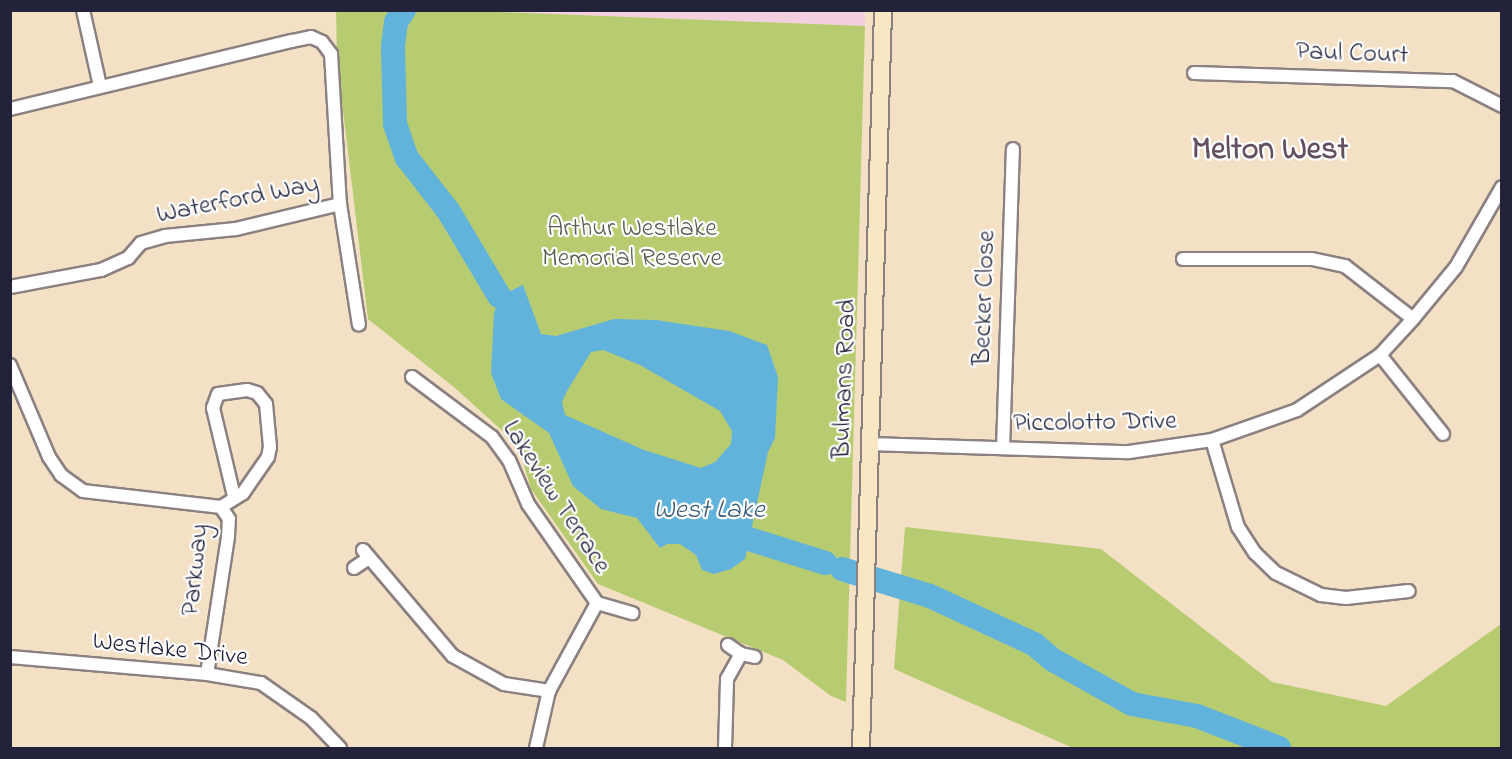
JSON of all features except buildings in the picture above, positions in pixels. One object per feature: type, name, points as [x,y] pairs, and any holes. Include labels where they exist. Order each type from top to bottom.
[{"type":"street","points":[[83,10],[99,86]]},
{"type":"street","name":"Bulmans Road","points":[[861,748],[883,10]]},
{"type":"street","points":[[10,109],[292,41],[311,38],[321,42],[331,54],[340,204],[359,325]]},
{"type":"street","name":"Paul Court","points":[[1194,73],[1453,81],[1502,106]]},
{"type":"street","name":"Becker Close","points":[[1003,448],[1013,150]]},
{"type":"street","name":"Piccolotto Drive","points":[[869,444],[1129,452],[1212,440],[1297,410],[1380,355],[1456,267],[1502,187]]},
{"type":"street","name":"Waterford Way","points":[[10,286],[101,270],[128,258],[141,243],[165,236],[236,229],[340,204]]},
{"type":"street","points":[[1184,259],[1311,259],[1345,266],[1413,319]]},
{"type":"street","points":[[1380,355],[1443,434]]},
{"type":"street","points":[[10,365],[49,457],[61,475],[83,491],[221,507],[234,496]]},
{"type":"street","name":"Lakeview Terrace","points":[[412,377],[492,437],[509,460],[528,504],[597,603],[633,613]]},
{"type":"street","name":"Parkway","points":[[227,390],[247,390],[257,393],[266,404],[270,447],[243,493],[234,496],[214,400],[227,390]]},
{"type":"street","points":[[1212,440],[1238,527],[1255,553],[1276,573],[1321,595],[1347,598],[1409,591]]},
{"type":"street","name":"Parkway","points":[[207,675],[228,536],[229,519],[221,507]]},
{"type":"street","points":[[354,568],[366,554],[453,656],[504,684],[549,691]]},
{"type":"street","points":[[536,748],[549,691],[597,603]]},
{"type":"street","points":[[728,645],[741,654],[754,657]]},
{"type":"street","points":[[725,748],[727,680],[741,654]]},
{"type":"street","name":"Westlake Drive","points":[[10,657],[207,675],[261,683],[311,718],[340,748]]},
{"type":"shaded area","points":[[447,10],[865,11],[865,26]]},
{"type":"green space","name":"Arthur Westlake Memorial Reserve","points":[[447,10],[865,26],[846,702],[831,696],[783,660],[598,584],[531,489],[518,445],[455,388],[368,319],[337,60],[336,11]]},
{"type":"green space","points":[[905,527],[1101,549],[1272,682],[1386,706],[1501,624],[1501,748],[1073,748],[894,669]]},
{"type":"water","name":"West Lake","points":[[523,285],[541,334],[556,336],[614,319],[656,320],[729,331],[767,345],[778,377],[775,438],[768,452],[745,559],[731,569],[714,574],[702,570],[696,555],[680,544],[667,544],[660,548],[637,518],[601,509],[573,486],[549,433],[501,399],[491,373],[494,314],[499,296]],"holes":[[[603,350],[640,365],[720,411],[732,431],[731,444],[715,462],[701,468],[644,450],[565,415],[562,402],[591,352]]]},
{"type":"waterway","points":[[404,10],[396,22],[393,47],[395,124],[407,158],[449,212],[499,296]]},
{"type":"waterway","points":[[749,539],[825,563]]},
{"type":"waterway","points":[[842,569],[930,596],[1034,644],[1053,660],[1132,704],[1197,716],[1279,748]]},
{"type":"district","name":"Melton West","points":[[1270,151]]}]
